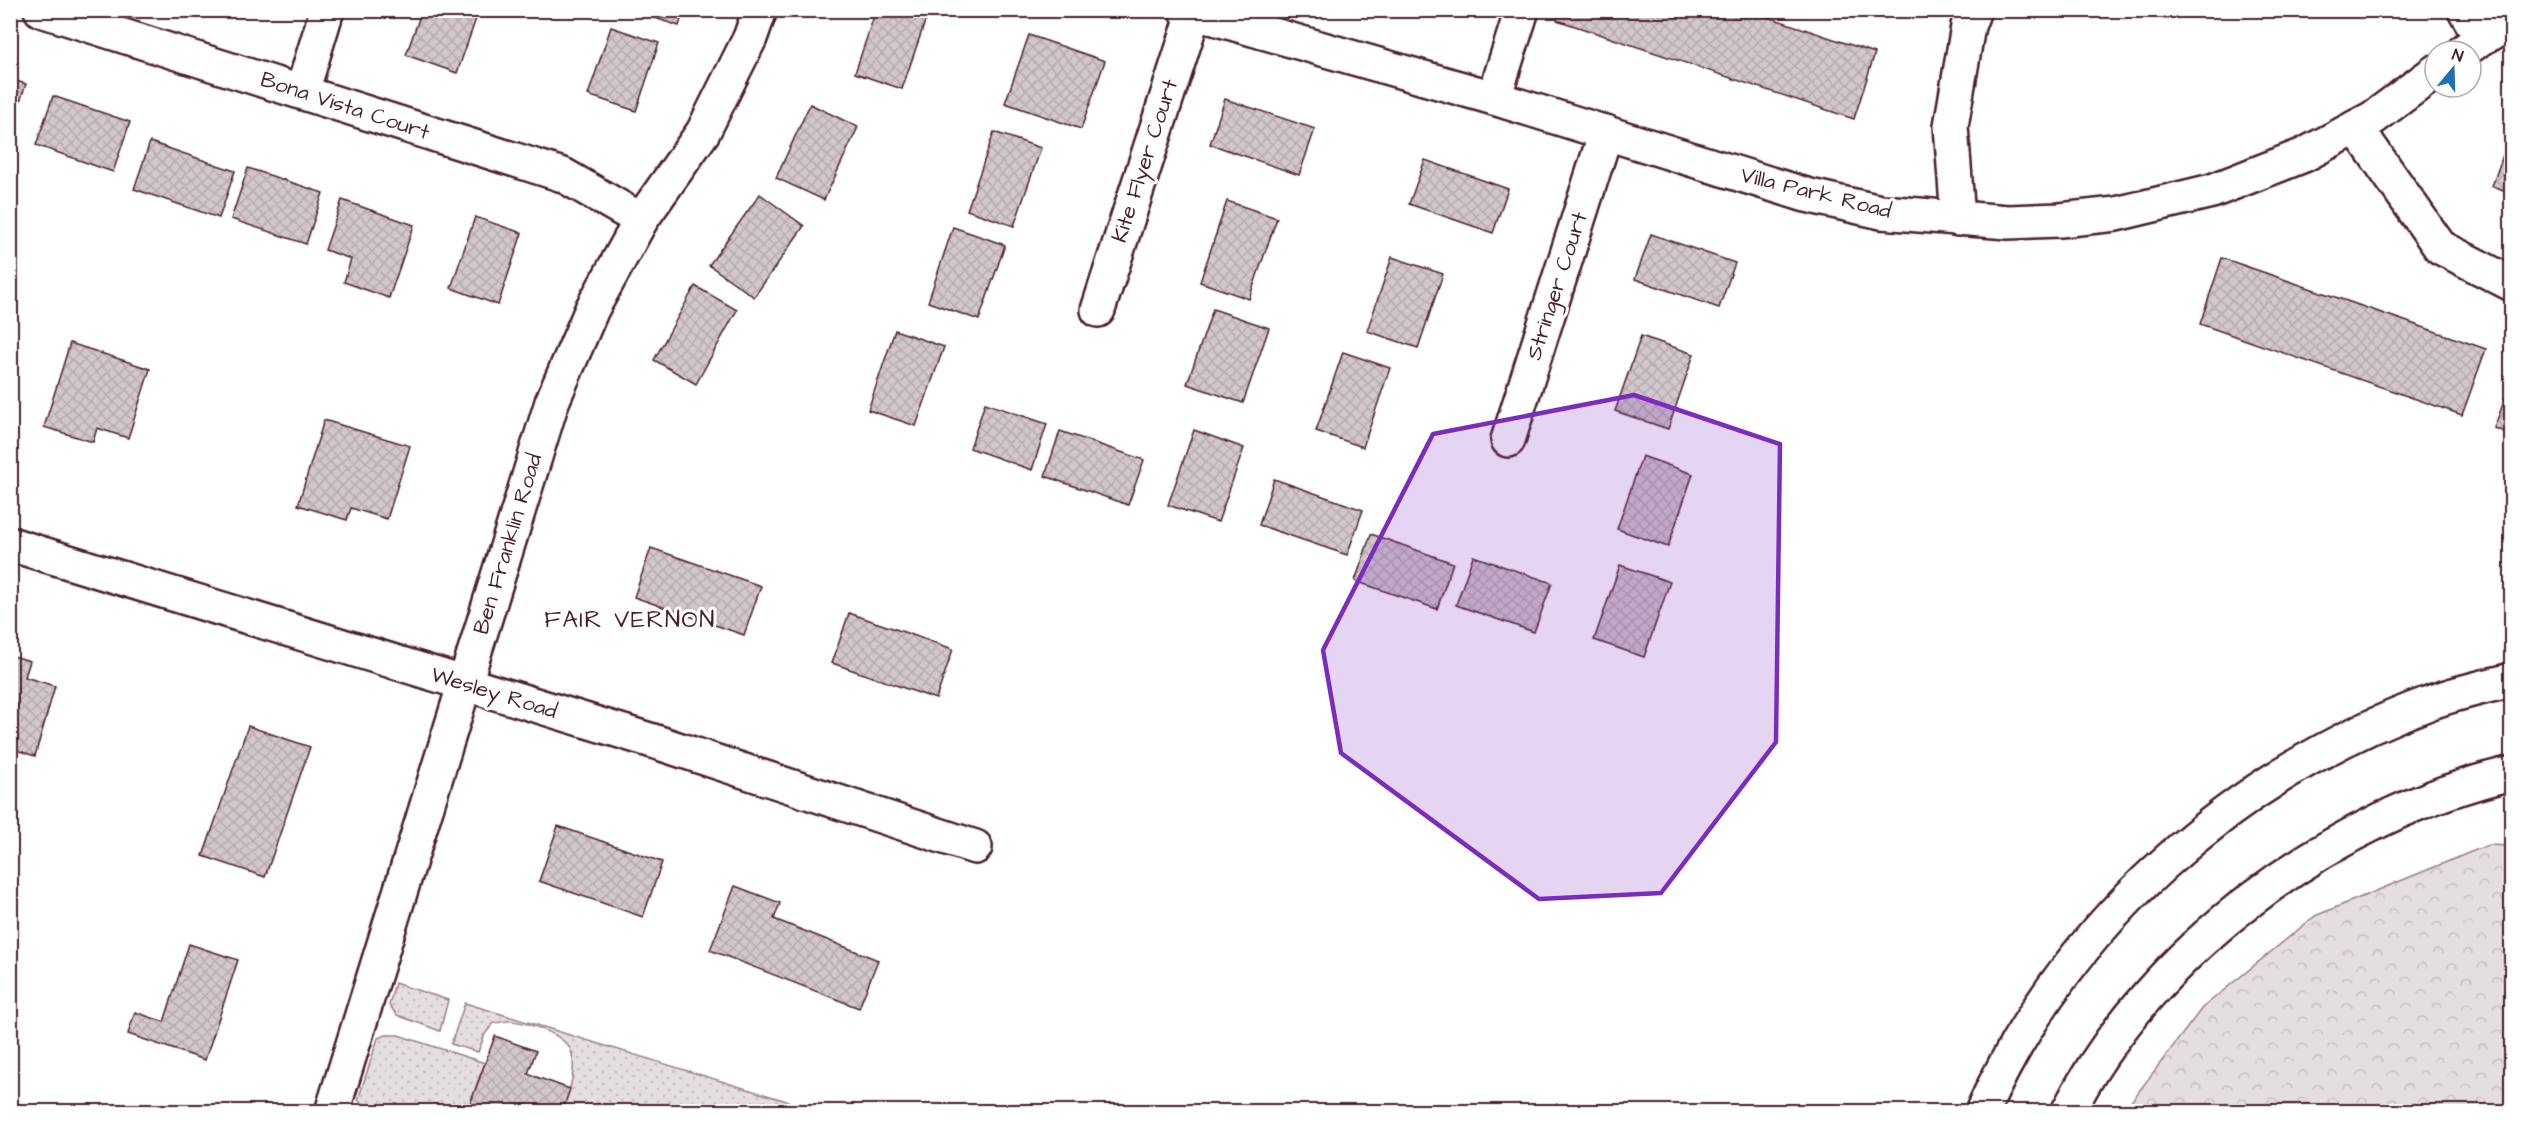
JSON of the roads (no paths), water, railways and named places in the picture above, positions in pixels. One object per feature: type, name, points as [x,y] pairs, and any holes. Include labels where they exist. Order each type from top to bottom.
[{"type":"street","name":"Bona Vista Court","points":[[40,10],[563,176],[641,220]]},
{"type":"street","points":[[302,92],[327,10]]},
{"type":"street","name":"Ben Franklin Road","points":[[332,1112],[552,402],[591,309],[641,220],[703,132],[750,38],[760,10]]},
{"type":"street","points":[[1494,98],[1522,10]]},
{"type":"street","points":[[1958,219],[1951,126],[1968,26],[1974,10]]},
{"type":"street","name":"Villa Park Road","points":[[1190,12],[1252,19],[1494,98],[1806,195],[1881,212],[1958,219],[2018,222],[2116,214],[2212,191],[2304,155],[2373,118],[2423,81]]},
{"type":"street","name":"Kite Flyer Court","points":[[1098,310],[1190,12]]},
{"type":"street","points":[[2470,33],[2511,24]]},
{"type":"street","points":[[2356,127],[2440,247],[2511,284]]},
{"type":"street","name":"Stringer Court","points":[[1508,440],[1606,132]]},
{"type":"street","name":"Wesley Road","points":[[10,544],[656,742],[975,847]]},
{"type":"street","points":[[1982,1112],[2014,1049],[2039,1009],[2092,939],[2136,890],[2214,822],[2254,792],[2379,723],[2430,702],[2511,680]]},
{"type":"street","points":[[2068,1112],[2095,1064],[2145,999],[2202,940],[2272,885],[2351,834],[2393,813],[2435,796],[2511,773]]},
{"type":"district","name":"FAIR VERNON","points":[[630,620]]}]
